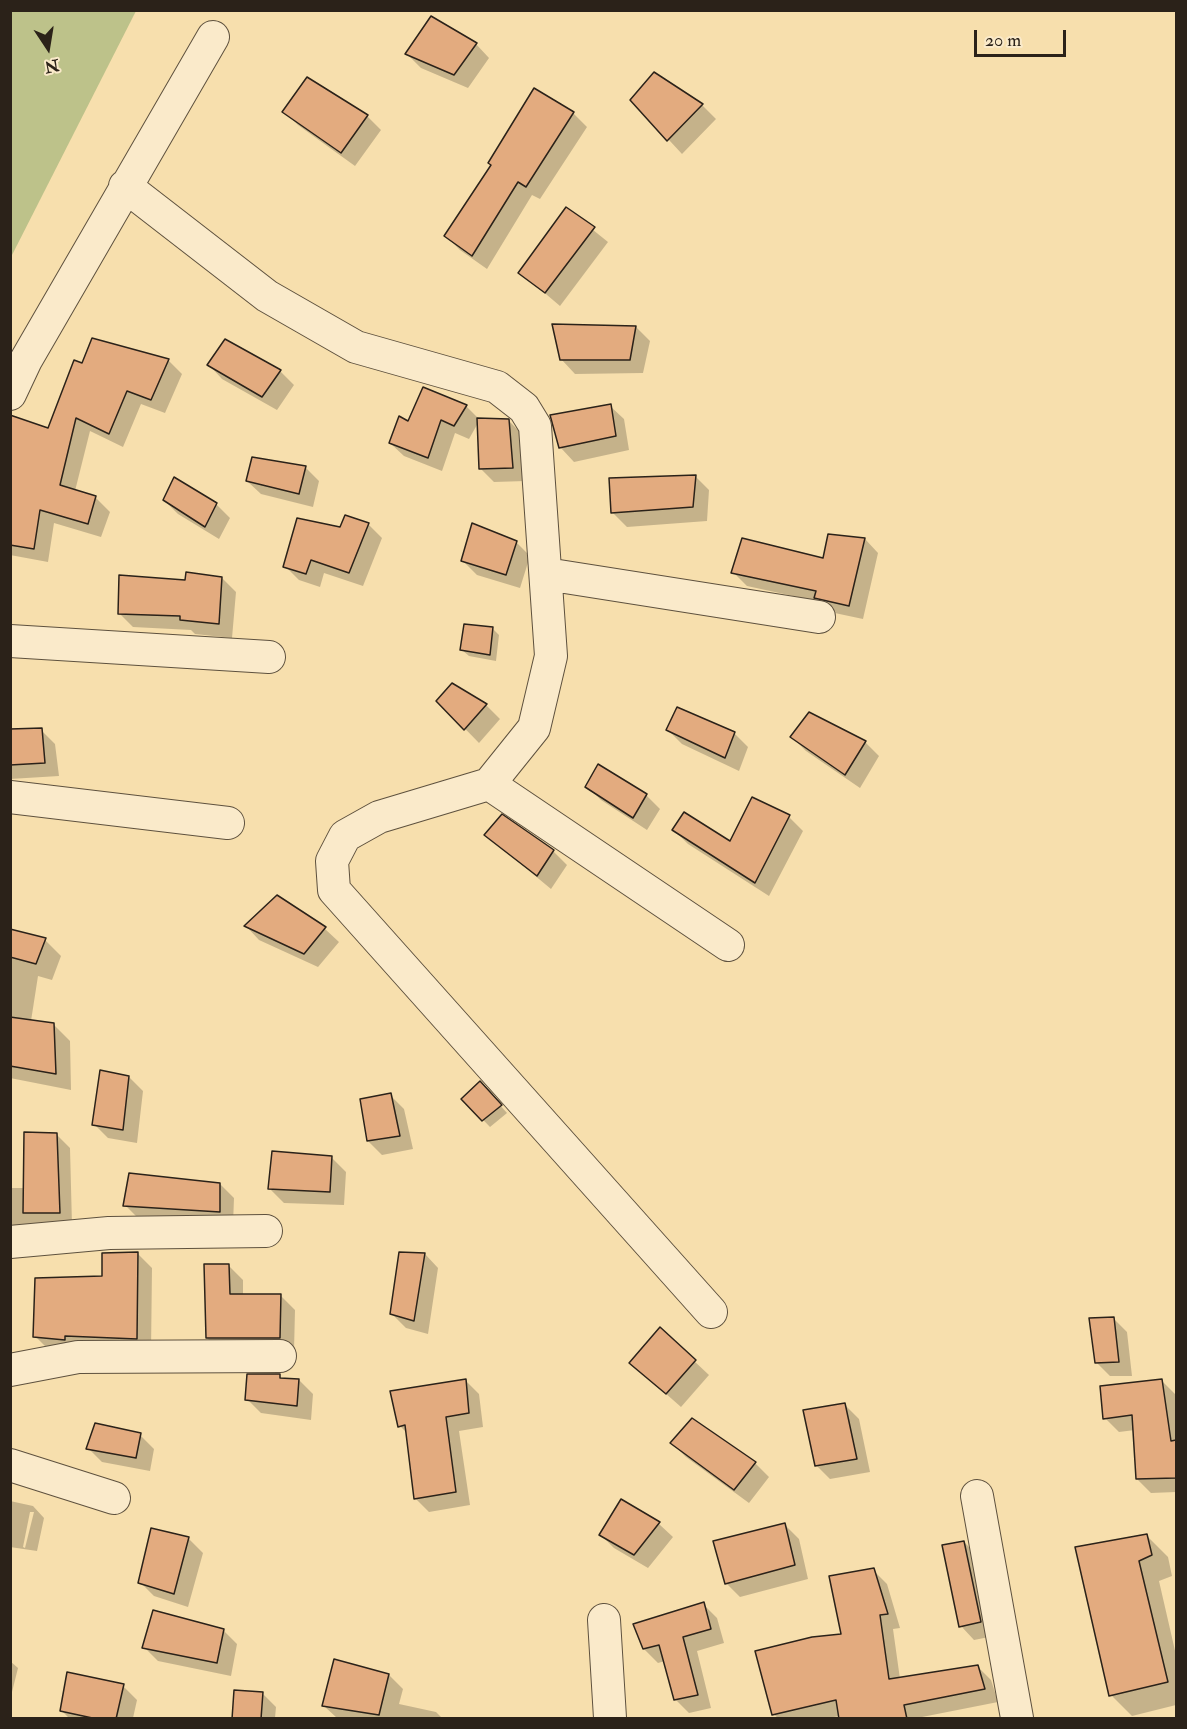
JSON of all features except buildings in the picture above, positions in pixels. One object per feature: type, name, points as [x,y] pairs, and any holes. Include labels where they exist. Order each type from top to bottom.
[{"type":"street","points":[[10,394],[26,360],[213,37]]},
{"type":"street","points":[[125,186],[267,296],[356,347],[497,387],[525,408],[535,426],[551,656],[534,728],[489,784],[379,817],[345,836],[332,861],[334,890],[711,1312]]},
{"type":"street","points":[[546,574],[819,616]]},
{"type":"street","points":[[10,641],[269,657]]},
{"type":"street","points":[[489,784],[728,945]]},
{"type":"street","points":[[10,797],[228,824]]},
{"type":"street","points":[[10,1242],[109,1233],[266,1231]]},
{"type":"street","points":[[10,1370],[78,1357],[280,1356]]},
{"type":"street","points":[[10,1465],[114,1498]]},
{"type":"street","points":[[977,1496],[1017,1719]]},
{"type":"street","points":[[604,1620],[610,1719]]},
{"type":"green space","points":[[10,11],[136,11],[11,257]]}]
